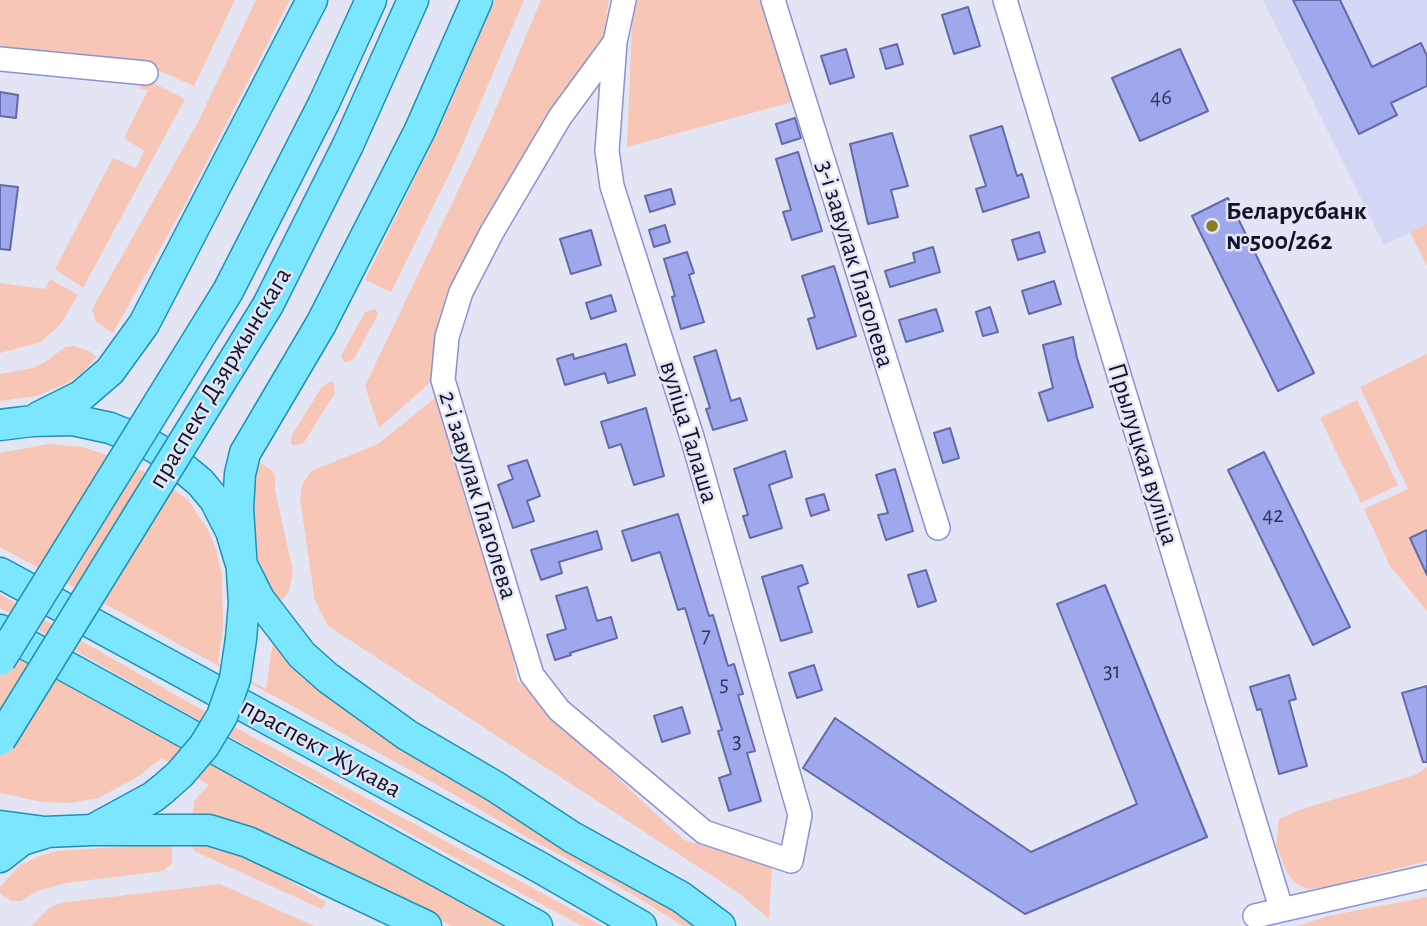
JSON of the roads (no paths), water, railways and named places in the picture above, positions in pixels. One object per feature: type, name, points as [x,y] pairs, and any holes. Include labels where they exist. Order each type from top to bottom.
[{"type":"main road","points":[[32,421],[81,396],[110,371],[144,324],[313,0]]},
{"type":"main road","name":"праспект Дзяржынскага","points":[[0,660],[228,291],[324,103],[371,0]]},
{"type":"main road","name":"праспект Дзяржынскага","points":[[0,740],[268,304],[348,145],[413,0]]},
{"type":"main road","points":[[93,830],[153,797],[180,774],[204,746],[222,716],[235,679],[242,639],[244,603],[238,508],[240,474],[245,453],[321,324],[420,130],[477,0]]},
{"type":"main road","points":[[0,425],[73,420],[110,428],[166,454],[193,476],[215,500],[259,599],[302,655],[362,705],[572,837],[681,897],[720,926]]},
{"type":"main road","name":"праспект Жукава","points":[[0,573],[539,867],[641,926]]},
{"type":"main road","name":"праспект Жукава","points":[[0,631],[537,926]]},
{"type":"main road","points":[[0,826],[45,832],[209,830],[248,842],[426,926]]},
{"type":"main road","points":[[0,857],[22,840],[45,832]]},
{"type":"street","name":"вуліца Талаша","points":[[624,0],[615,42],[607,151],[612,186],[692,437],[800,816],[791,862]]},
{"type":"street","name":"3-і завулак Глаголева","points":[[773,0],[938,528]]},
{"type":"street","name":"Прылуцкая вуліца","points":[[1004,0],[1281,908]]},
{"type":"street","name":"2-і завулак Глаголева","points":[[615,42],[560,117],[492,232],[453,313],[444,356],[443,380],[532,675],[559,710],[704,832],[791,862]]},
{"type":"street","points":[[0,59],[146,73]]},
{"type":"street","points":[[1255,916],[1427,877]]},
{"type":"place","name":"Беларусбанк №500/262","points":[[1212,226]]}]
